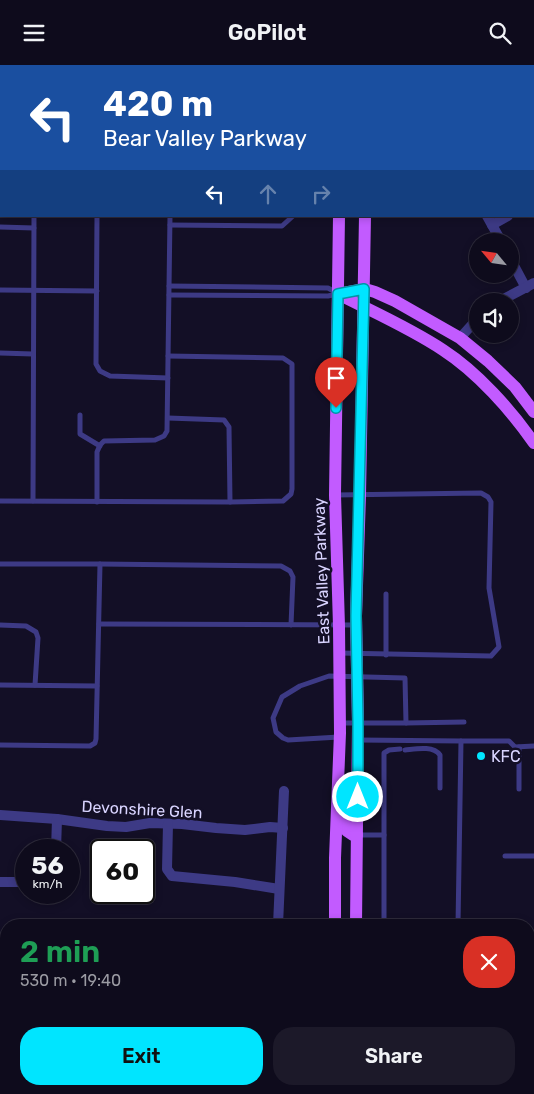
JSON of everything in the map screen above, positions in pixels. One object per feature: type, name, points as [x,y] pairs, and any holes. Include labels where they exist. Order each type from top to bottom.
[{"type":"main road","name":"East Valley Parkway","points":[[335,919],[335,858],[340,723],[340,653],[335,495],[339,217]]},
{"type":"main road","name":"East Valley Parkway","points":[[356,919],[358,723],[356,625],[365,217]]},
{"type":"main road","points":[[338,294],[364,289],[375,292],[395,301],[460,338],[488,361],[514,387],[534,412]]},
{"type":"main road","points":[[338,294],[409,329],[461,363],[500,401],[534,443]]},
{"type":"main road","points":[[338,785],[344,797],[345,827],[347,831],[357,835]]},
{"type":"street","points":[[497,233],[490,221],[504,217]]},
{"type":"street","points":[[515,293],[530,285],[519,270]]},
{"type":"street","points":[[460,338],[469,328]]},
{"type":"street","points":[[278,919],[284,791]]},
{"type":"street","name":"Devonshire Glen","points":[[0,815],[126,827],[150,823],[182,824],[216,829],[283,828]]},
{"type":"street","points":[[56,839],[57,819]]},
{"type":"street","points":[[168,824],[167,869],[172,876],[235,882],[279,889]]},
{"type":"street","points":[[0,882],[15,882]]},
{"type":"lane","points":[[33,501],[34,217]]},
{"type":"lane","points":[[97,217],[96,364],[100,371],[110,376],[168,378]]},
{"type":"lane","points":[[97,502],[97,452],[104,441],[155,440],[164,436],[168,431],[170,217]]},
{"type":"lane","points":[[170,225],[282,226],[291,217]]},
{"type":"lane","points":[[0,227],[34,227]]},
{"type":"lane","points":[[170,286],[328,288],[338,294]]},
{"type":"lane","points":[[230,287],[231,295]]},
{"type":"lane","points":[[277,288],[277,296]]},
{"type":"lane","points":[[0,290],[97,291]]},
{"type":"lane","points":[[169,295],[328,296],[338,294]]},
{"type":"lane","points":[[0,353],[33,354]]},
{"type":"lane","points":[[0,501],[283,501],[291,495],[292,364],[283,357],[168,356]]},
{"type":"lane","points":[[80,415],[80,434],[100,446]]},
{"type":"lane","points":[[168,418],[224,420],[229,427],[230,502]]},
{"type":"lane","points":[[335,495],[481,493],[488,497],[491,502],[489,588],[499,647],[491,655],[340,653]]},
{"type":"lane","points":[[0,564],[281,566],[290,571],[293,577],[291,625]]},
{"type":"lane","points":[[0,745],[90,746],[95,743],[100,564]]},
{"type":"lane","points":[[386,594],[386,655]]},
{"type":"lane","points":[[99,624],[356,625]]},
{"type":"lane","points":[[0,625],[26,626],[36,632],[38,638],[35,685]]},
{"type":"lane","points":[[339,737],[288,740],[283,738],[276,733],[273,718],[282,697],[300,686],[330,676],[405,678],[406,723]]},
{"type":"lane","points":[[0,685],[97,686]]},
{"type":"lane","points":[[340,723],[464,722]]},
{"type":"lane","points":[[358,740],[509,741],[515,747],[534,746]]},
{"type":"lane","points":[[458,919],[461,741]]},
{"type":"lane","points":[[519,747],[519,789]]},
{"type":"lane","points":[[384,919],[384,753],[389,750],[402,749],[432,749],[438,751],[440,755],[440,788]]},
{"type":"lane","points":[[357,835],[384,835]]},
{"type":"lane","points":[[505,856],[534,856]]},
{"type":"place","name":"KFC","points":[[481,756]]},
{"type":"route","points":[[336,408],[338,294],[364,289],[356,616],[358,797]]}]
